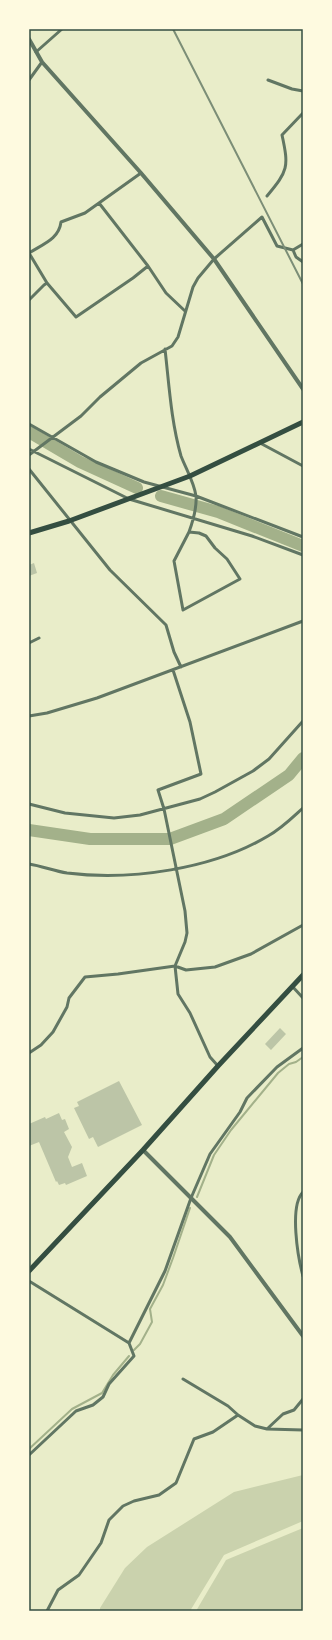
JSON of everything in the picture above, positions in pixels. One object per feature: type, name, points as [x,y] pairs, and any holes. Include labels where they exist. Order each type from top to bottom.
[{"type":"main road","points":[[29,533],[69,521],[190,476],[303,422]]},
{"type":"main road","points":[[29,1271],[143,1150],[303,974]]},
{"type":"street","points":[[36,52],[62,29]]},
{"type":"street","points":[[29,39],[42,62],[141,173],[214,259],[303,389]]},
{"type":"street","points":[[29,80],[42,62]]},
{"type":"street","points":[[268,80],[292,90],[303,91]]},
{"type":"street","points":[[267,196],[280,180],[286,168],[287,156],[282,135],[303,113]]},
{"type":"street","points":[[141,173],[85,213],[61,222],[60,227],[54,237],[29,253],[47,283],[76,317],[148,266]]},
{"type":"street","points":[[99,203],[148,266],[166,293],[185,311]]},
{"type":"street","points":[[29,455],[81,416],[100,397],[141,363],[164,349],[172,346],[178,337],[184,322],[185,311],[198,278],[214,259],[262,217],[276,246],[293,250],[303,244]]},
{"type":"street","points":[[293,250],[296,257],[303,262]]},
{"type":"street","points":[[29,300],[44,284],[47,283]]},
{"type":"street","points":[[164,349],[173,417],[182,456],[196,496],[195,517],[174,561],[183,610],[240,579],[227,559],[215,548],[206,536],[199,533],[189,532]]},
{"type":"street","points":[[29,424],[96,462],[144,482],[196,496],[303,537]]},
{"type":"street","points":[[260,443],[303,466]]},
{"type":"street","points":[[29,449],[129,498],[195,517],[303,555]]},
{"type":"street","points":[[29,469],[69,521],[110,570],[166,625],[174,652],[181,667]]},
{"type":"street","points":[[29,716],[54,711],[173,670],[303,621]]},
{"type":"street","points":[[29,643],[40,638]]},
{"type":"street","points":[[173,670],[190,722],[201,774],[158,790],[164,809],[175,869],[185,911],[185,942],[175,966],[178,994],[190,1013],[210,1057],[218,1066]]},
{"type":"street","points":[[29,804],[65,813],[114,818],[140,815],[164,809],[210,794],[253,771],[269,759],[303,721]]},
{"type":"street","points":[[29,864],[66,873],[96,876],[154,873],[175,869],[226,856],[249,846],[269,836],[303,808]]},
{"type":"street","points":[[29,1053],[40,1045],[53,1032],[67,1007],[69,998],[85,977],[175,966],[186,970],[200,969],[226,963],[251,954],[303,925]]},
{"type":"street","points":[[292,986],[303,998]]},
{"type":"street","points":[[129,1344],[165,1271],[191,1198],[210,1154],[240,1112],[247,1098],[277,1067],[303,1048]]},
{"type":"street","points":[[143,1150],[230,1237],[303,1336]]},
{"type":"street","points":[[303,1192],[299,1196],[295,1224],[303,1276]]},
{"type":"street","points":[[29,1281],[129,1344],[134,1356],[110,1384],[103,1397],[93,1404],[76,1411],[29,1455]]},
{"type":"street","points":[[183,1379],[228,1406],[238,1415],[255,1426],[266,1429],[303,1430]]},
{"type":"street","points":[[266,1429],[283,1414],[294,1410],[303,1399]]},
{"type":"street","points":[[47,1611],[58,1590],[79,1575],[93,1555],[101,1543],[109,1520],[123,1506],[134,1501],[159,1495],[176,1483],[194,1439],[213,1432],[238,1415]]},
{"type":"green space","points":[[303,1475],[303,1521],[224,1555],[190,1611],[100,1611],[100,1608],[125,1568],[147,1547],[234,1492]]},
{"type":"green space","points":[[303,1528],[303,1611],[196,1611],[226,1560]]},
{"type":"building","points":[[34,563],[37,573],[29,576],[29,565]]},
{"type":"building","points":[[280,1028],[286,1034],[271,1050],[265,1044]]},
{"type":"building","points":[[119,1081],[142,1125],[98,1147],[93,1137],[89,1139],[74,1108],[79,1106],[77,1102]]},
{"type":"building","points":[[59,1113],[62,1120],[65,1119],[69,1129],[64,1132],[72,1147],[68,1157],[72,1167],[82,1163],[87,1176],[66,1185],[65,1183],[59,1185],[57,1181],[56,1182],[39,1142],[29,1146],[29,1124]]},
{"type":"waterway","points":[[29,432],[80,462],[137,488]]},
{"type":"waterway","points":[[161,496],[218,512],[303,546]]},
{"type":"waterway","points":[[29,830],[90,839],[170,839],[224,819],[289,775],[303,758]]},
{"type":"waterway","points":[[197,1197],[214,1155],[231,1130],[278,1073],[289,1064],[296,1062],[303,1057]]},
{"type":"waterway","points":[[134,1350],[140,1344],[152,1322],[150,1309],[163,1285],[190,1208]]},
{"type":"waterway","points":[[29,1449],[72,1409],[102,1393],[113,1375],[129,1356]]},
{"type":"railway","points":[[173,29],[303,284]]}]
